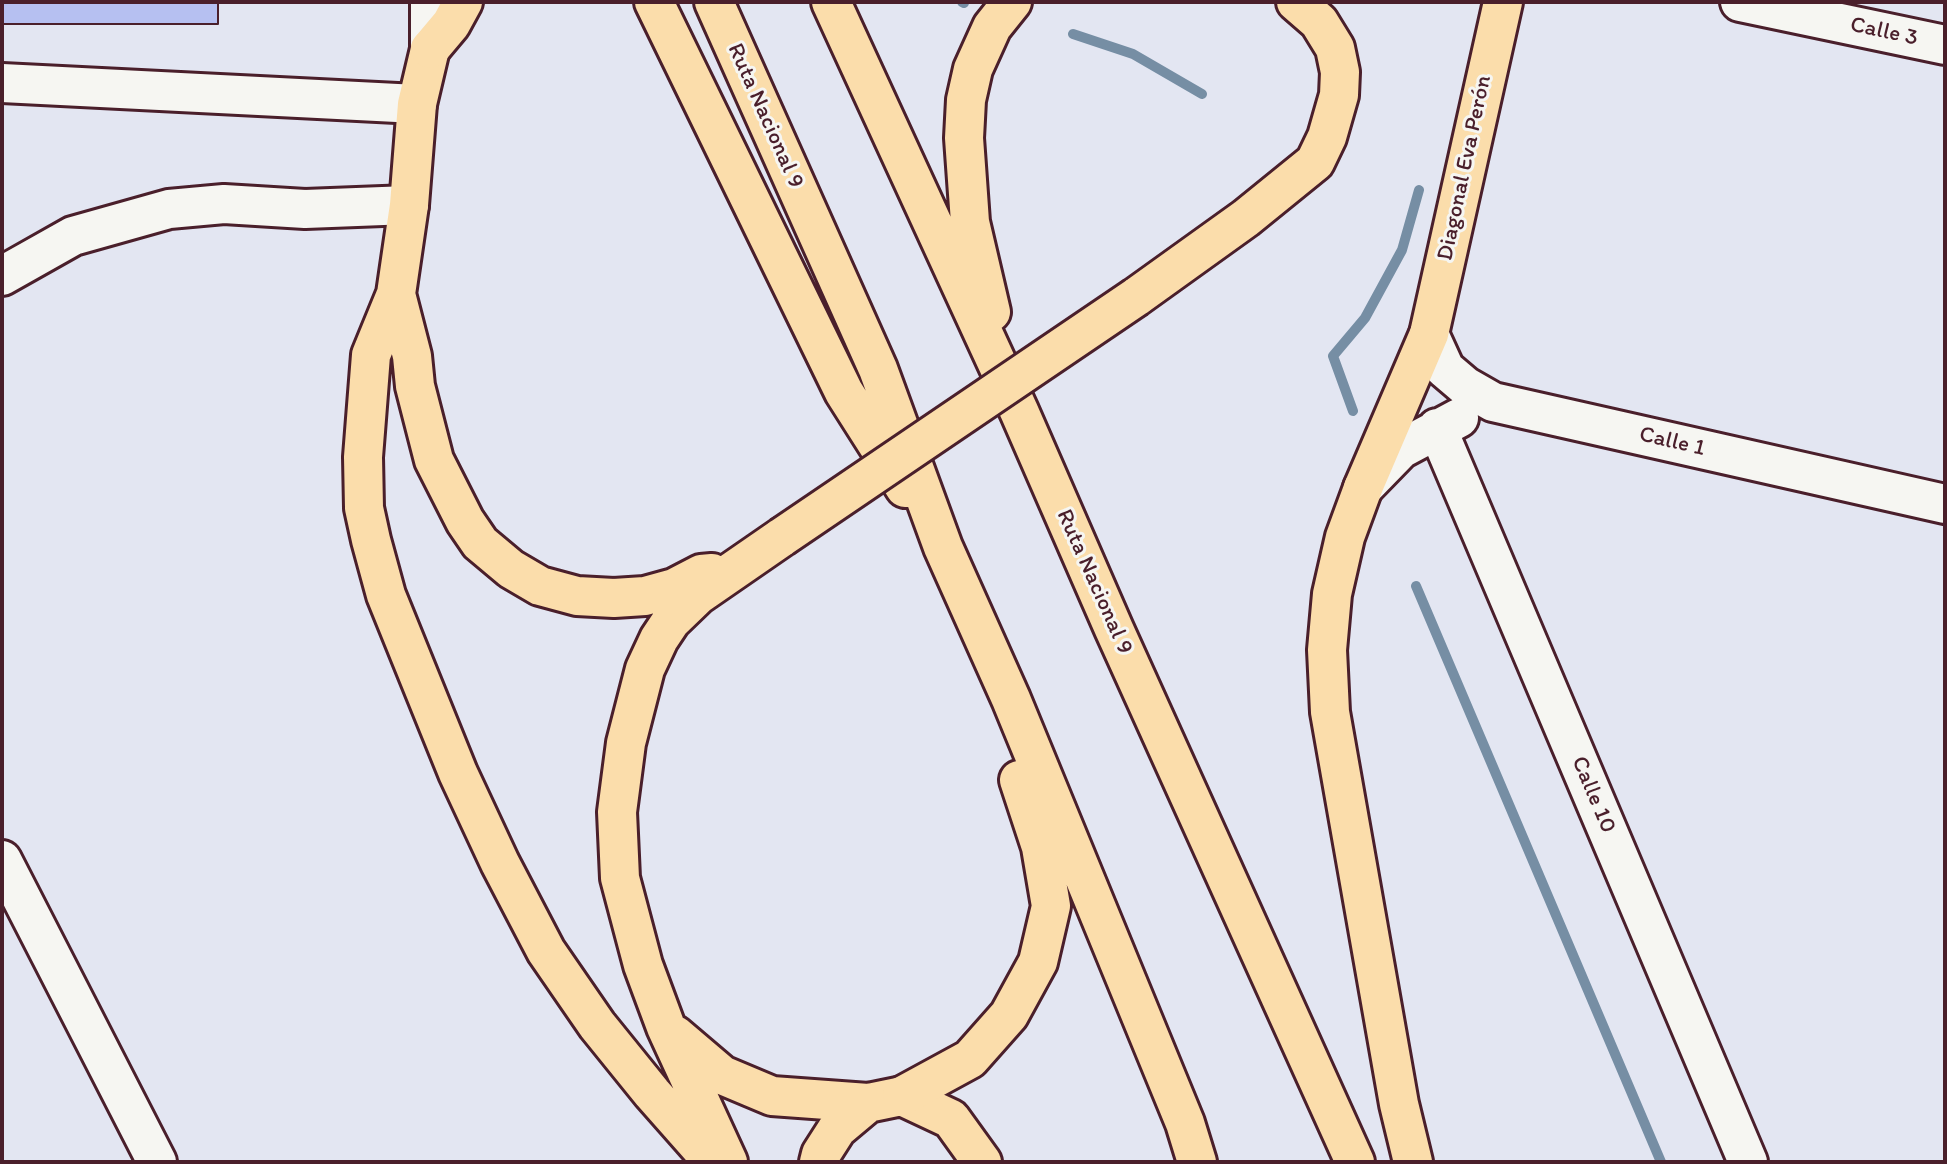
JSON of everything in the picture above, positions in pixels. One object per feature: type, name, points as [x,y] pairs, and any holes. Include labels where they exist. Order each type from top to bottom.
[{"type":"main road","points":[[463,2],[451,24],[430,49],[417,104],[409,205],[396,294],[371,355],[363,457],[364,508],[386,595],[458,773],[500,863],[546,951],[597,1025],[713,1162]]},
{"type":"main road","points":[[654,2],[844,392],[943,547]]},
{"type":"main road","name":"Ruta Nacional 9","points":[[714,2],[878,369],[943,547],[1011,699],[1200,1162]]},
{"type":"main road","name":"Ruta Nacional 9","points":[[831,2],[1019,411],[1114,629],[1355,1162]]},
{"type":"main road","points":[[1012,2],[992,27],[973,69],[966,100],[964,138],[970,222],[993,323],[1019,411]]},
{"type":"main road","points":[[728,1162],[666,1027],[643,965],[620,878],[617,812],[626,743],[645,668],[659,639],[671,621],[698,595],[1136,297],[1245,218],[1315,162],[1330,127],[1339,95],[1340,72],[1335,48],[1319,22],[1296,2]]},
{"type":"main road","name":"Diagonal Eva Perón","points":[[1413,1162],[1399,1104],[1330,712],[1326,650],[1332,594],[1345,537],[1363,488],[1429,334],[1503,2]]},
{"type":"main road","points":[[396,294],[434,460],[465,521],[480,543],[511,569],[540,586],[577,596],[614,598],[645,596],[674,588],[701,573],[729,573]]},
{"type":"main road","points":[[819,1162],[837,1129],[885,1099],[970,1059],[1009,1015],[1038,962],[1051,906],[1041,847],[1012,760],[1011,699]]},
{"type":"main road","points":[[666,1027],[722,1075],[772,1096],[885,1099],[951,1119],[982,1162]]},
{"type":"street","points":[[430,2],[430,49]]},
{"type":"street","name":"Calle 3","points":[[1740,2],[1945,45]]},
{"type":"street","points":[[2,83],[417,104]]},
{"type":"street","points":[[2,276],[73,236],[169,209],[224,204],[305,209],[409,205]]},
{"type":"street","name":"Calle 1","points":[[1429,334],[1445,369],[1465,386],[1493,402],[1945,504]]},
{"type":"street","points":[[1363,488],[1401,449],[1437,428],[1493,402]]},
{"type":"street","name":"Calle 10","points":[[1437,428],[1748,1162]]},
{"type":"street","points":[[2,860],[12,902],[157,1162]]},
{"type":"building","points":[[2,2],[218,2],[218,24],[2,24]]},
{"type":"waterway","points":[[1073,34],[1133,54],[1202,94]]},
{"type":"waterway","points":[[1353,411],[1333,356],[1365,318],[1402,250],[1419,190]]},
{"type":"waterway","points":[[1416,586],[1661,1162]]}]
